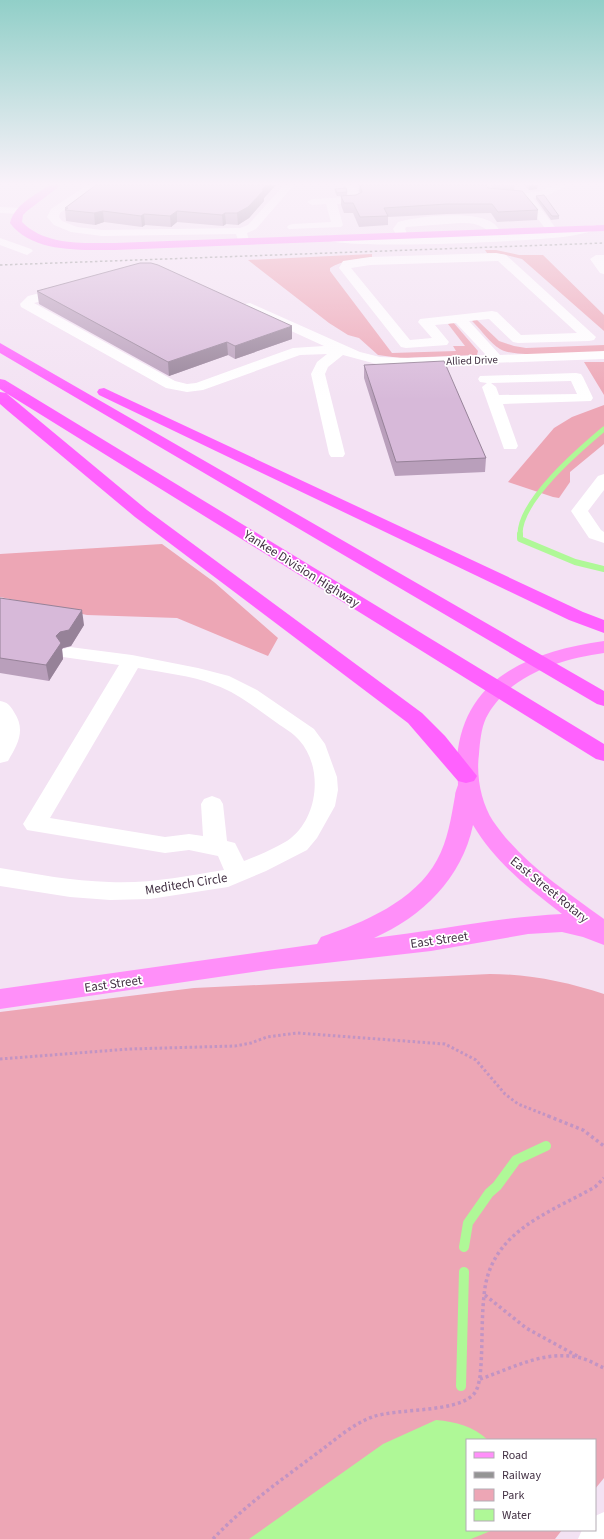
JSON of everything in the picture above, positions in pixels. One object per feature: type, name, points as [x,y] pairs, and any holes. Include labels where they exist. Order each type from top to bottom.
[{"type":"highway","points":[[0,344],[56,365],[141,411],[576,616],[604,627]]},
{"type":"highway","points":[[0,347],[604,700]]},
{"type":"highway","name":"Yankee Division Highway","points":[[0,382],[604,754]]},
{"type":"highway","points":[[0,395],[9,405],[32,422],[118,496],[415,718],[437,740],[467,781]]},
{"type":"main road","name":"East Street Rotary","points":[[604,647],[557,657],[539,664],[514,677],[488,699],[475,720],[467,755],[467,781],[483,822],[509,856],[537,882],[604,932]]},
{"type":"main road","name":"East Street","points":[[273,959],[334,943],[376,927],[397,915],[424,893],[445,867],[454,849],[463,818],[467,781]]},
{"type":"main road","name":"East Street","points":[[0,999],[273,959],[431,941],[528,925],[551,923],[576,925],[604,936]]},
{"type":"street","points":[[502,258],[589,337],[518,339],[492,315],[459,318],[425,322],[442,342],[406,344],[345,268],[352,263],[370,261],[502,258]]},
{"type":"street","points":[[604,259],[596,259],[604,270]]},
{"type":"street","points":[[82,286],[32,299],[26,304],[171,385],[187,388],[198,387],[298,351],[341,349]]},
{"type":"street","name":"Allied Drive","points":[[240,303],[341,349],[368,358],[393,362],[604,356]]},
{"type":"street","points":[[459,318],[497,359]]},
{"type":"street","points":[[337,454],[318,374],[322,365],[341,349]]},
{"type":"street","points":[[479,360],[510,446]]},
{"type":"street","points":[[486,379],[576,377],[586,398],[493,400]]},
{"type":"street","points":[[604,480],[579,511],[595,534],[604,538]]},
{"type":"street","name":"Meditech Circle","points":[[0,877],[70,888],[110,891],[150,890],[228,878],[299,844],[309,832],[324,806],[327,790],[326,777],[317,749],[306,734],[250,694],[222,680],[132,661],[70,653]]},
{"type":"street","points":[[132,661],[35,824],[165,845],[189,842],[227,849],[238,874]]},
{"type":"street","points":[[0,707],[8,716],[11,736],[0,756]]},
{"type":"street","points":[[212,804],[216,847]]},
{"type":"street","points":[[598,1539],[604,1531]]},
{"type":"path","points":[[0,1059],[129,1049],[235,1046],[251,1043],[267,1037],[297,1033],[445,1044],[467,1054],[476,1060],[505,1094],[518,1104],[583,1130],[604,1146]]},
{"type":"path","points":[[213,1539],[248,1503],[353,1427],[372,1417],[388,1413],[447,1406],[467,1400],[474,1395],[480,1379],[484,1295],[490,1271],[499,1252],[509,1239],[526,1226],[595,1187],[604,1178]]},
{"type":"path","points":[[484,1295],[526,1328],[604,1368]]},
{"type":"path","points":[[480,1379],[543,1357],[554,1355],[582,1358]]},
{"type":"green space","points":[[314,257],[372,257],[356,259],[335,265],[330,268],[330,271],[392,353],[456,351],[453,346],[465,346],[448,324],[453,322],[478,351],[477,355],[400,358],[378,355],[359,338],[348,335],[329,323],[248,260]]},
{"type":"green space","points":[[513,257],[545,257],[604,315],[604,331],[522,259]]},
{"type":"green space","points":[[476,319],[499,341],[514,346],[526,348],[604,345],[604,352],[519,354],[508,352],[500,349],[489,340],[472,321]]},
{"type":"green space","points":[[584,362],[604,362],[604,395]]},
{"type":"green space","points":[[604,405],[604,444],[570,472],[570,482],[559,498],[508,482],[554,428],[572,417]]},
{"type":"green space","points":[[162,544],[214,582],[278,638],[268,656],[177,618],[87,615],[0,597],[0,554]]},
{"type":"green space","points":[[505,974],[548,980],[604,994],[604,1478],[596,1488],[596,1439],[466,1439],[466,1531],[561,1531],[555,1539],[0,1539],[0,1012],[194,988]]},
{"type":"water","points":[[436,1420],[464,1426],[482,1435],[487,1439],[466,1439],[466,1531],[491,1531],[471,1539],[249,1539],[383,1444]]},
{"type":"building","points":[[140,263],[151,263],[158,265],[292,326],[235,346],[227,342],[168,362],[37,291]]},
{"type":"building","points":[[444,361],[486,458],[396,462],[364,365]]},
{"type":"building","points":[[0,598],[82,610],[69,630],[60,632],[56,636],[61,643],[46,665],[0,658]]},
{"type":"waterway","points":[[520,535],[522,522],[529,507],[540,492],[566,463],[604,429]]},
{"type":"waterway","points":[[520,535],[520,539],[575,562],[604,569]]},
{"type":"waterway","points":[[464,1247],[468,1223],[489,1193],[497,1186],[516,1160],[546,1146]]},
{"type":"waterway","points":[[461,1386],[464,1272]]},
{"type":"railway","points":[[0,265],[225,257]]}]
